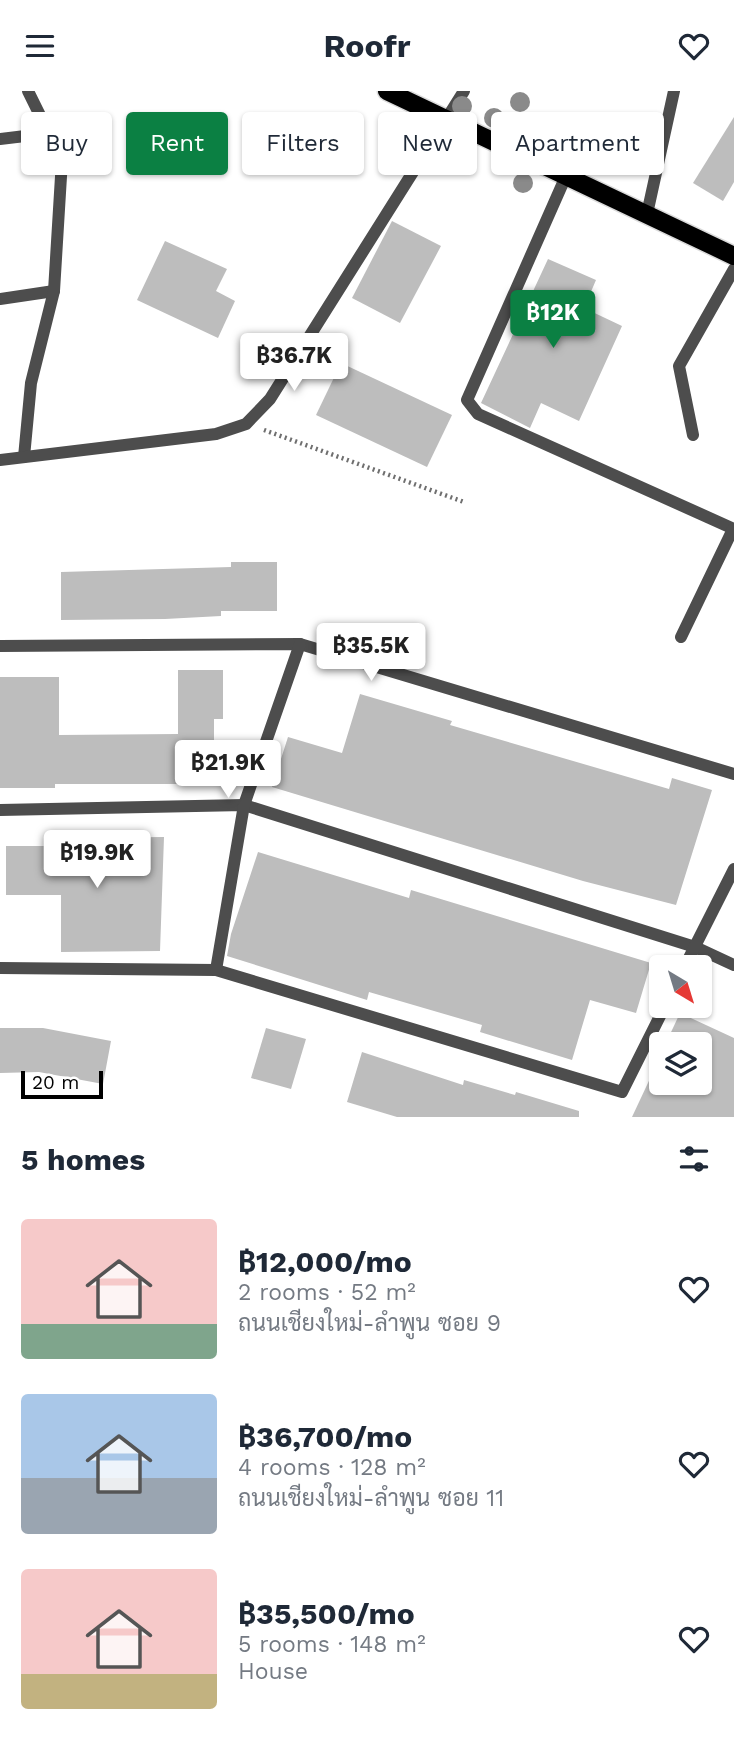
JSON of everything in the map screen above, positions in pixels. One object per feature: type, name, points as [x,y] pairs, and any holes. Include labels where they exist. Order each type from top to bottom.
[{"type":"main road","points":[[387,91],[434,112]]},
{"type":"main road","points":[[477,132],[734,256]]},
{"type":"street","points":[[28,91],[39,112]]},
{"type":"street","points":[[452,112],[464,91]]},
{"type":"street","points":[[647,214],[674,91]]},
{"type":"street","points":[[0,139],[21,136]]},
{"type":"street","points":[[23,457],[30,383],[54,291],[61,175]]},
{"type":"street","points":[[0,460],[216,434],[246,424],[270,400],[412,175]]},
{"type":"street","points":[[566,176],[467,400],[478,414],[734,529],[681,637]]},
{"type":"street","points":[[693,435],[680,366],[734,269]]},
{"type":"street","points":[[0,299],[54,291]]},
{"type":"street","points":[[0,646],[300,644],[734,774]]},
{"type":"street","points":[[216,970],[244,805],[300,644]]},
{"type":"street","points":[[0,810],[244,805],[695,947],[734,965]]},
{"type":"street","points":[[691,955],[734,869]]},
{"type":"street","points":[[0,968],[216,970],[622,1092],[658,1019]]},
{"type":"path","points":[[246,424],[464,502]]},
{"type":"building","points":[[734,117],[734,182],[723,201],[693,183]]},
{"type":"building","points":[[392,221],[441,246],[400,323],[352,298]]},
{"type":"building","points":[[165,241],[227,269],[216,291],[235,301],[218,338],[137,300]]},
{"type":"building","points":[[548,259],[596,280],[584,308],[622,326],[579,421],[541,403],[530,428],[481,403]]},
{"type":"building","points":[[341,363],[452,415],[427,467],[316,415]]},
{"type":"building","points":[[231,562],[277,562],[277,611],[221,611],[221,616],[165,619],[61,620],[61,572],[231,567]]},
{"type":"building","points":[[178,670],[223,670],[223,719],[214,719],[214,784],[55,784],[55,788],[0,788],[0,677],[59,677],[59,735],[178,734]]},
{"type":"building","points":[[360,694],[452,721],[450,725],[669,789],[672,778],[712,790],[676,905],[583,881],[272,787],[288,737],[342,753]]},
{"type":"building","points":[[164,837],[160,951],[61,952],[61,895],[6,895],[6,846],[65,846],[65,838]]},
{"type":"building","points":[[258,852],[409,898],[411,890],[649,962],[649,970],[636,1013],[590,1000],[572,1060],[480,1032],[482,1025],[369,992],[367,1000],[227,956],[231,934]]},
{"type":"building","points":[[677,1019],[693,1019],[734,1038],[734,1117],[632,1117],[649,1081],[649,1095],[712,1095],[712,1032],[671,1032]]},
{"type":"building","points":[[0,1028],[43,1028],[111,1041],[103,1084],[39,1072],[0,1073]]},
{"type":"building","points":[[266,1028],[306,1039],[291,1089],[251,1078]]},
{"type":"building","points":[[362,1052],[463,1085],[464,1080],[515,1095],[516,1092],[579,1111],[579,1117],[397,1117],[347,1102]]}]
